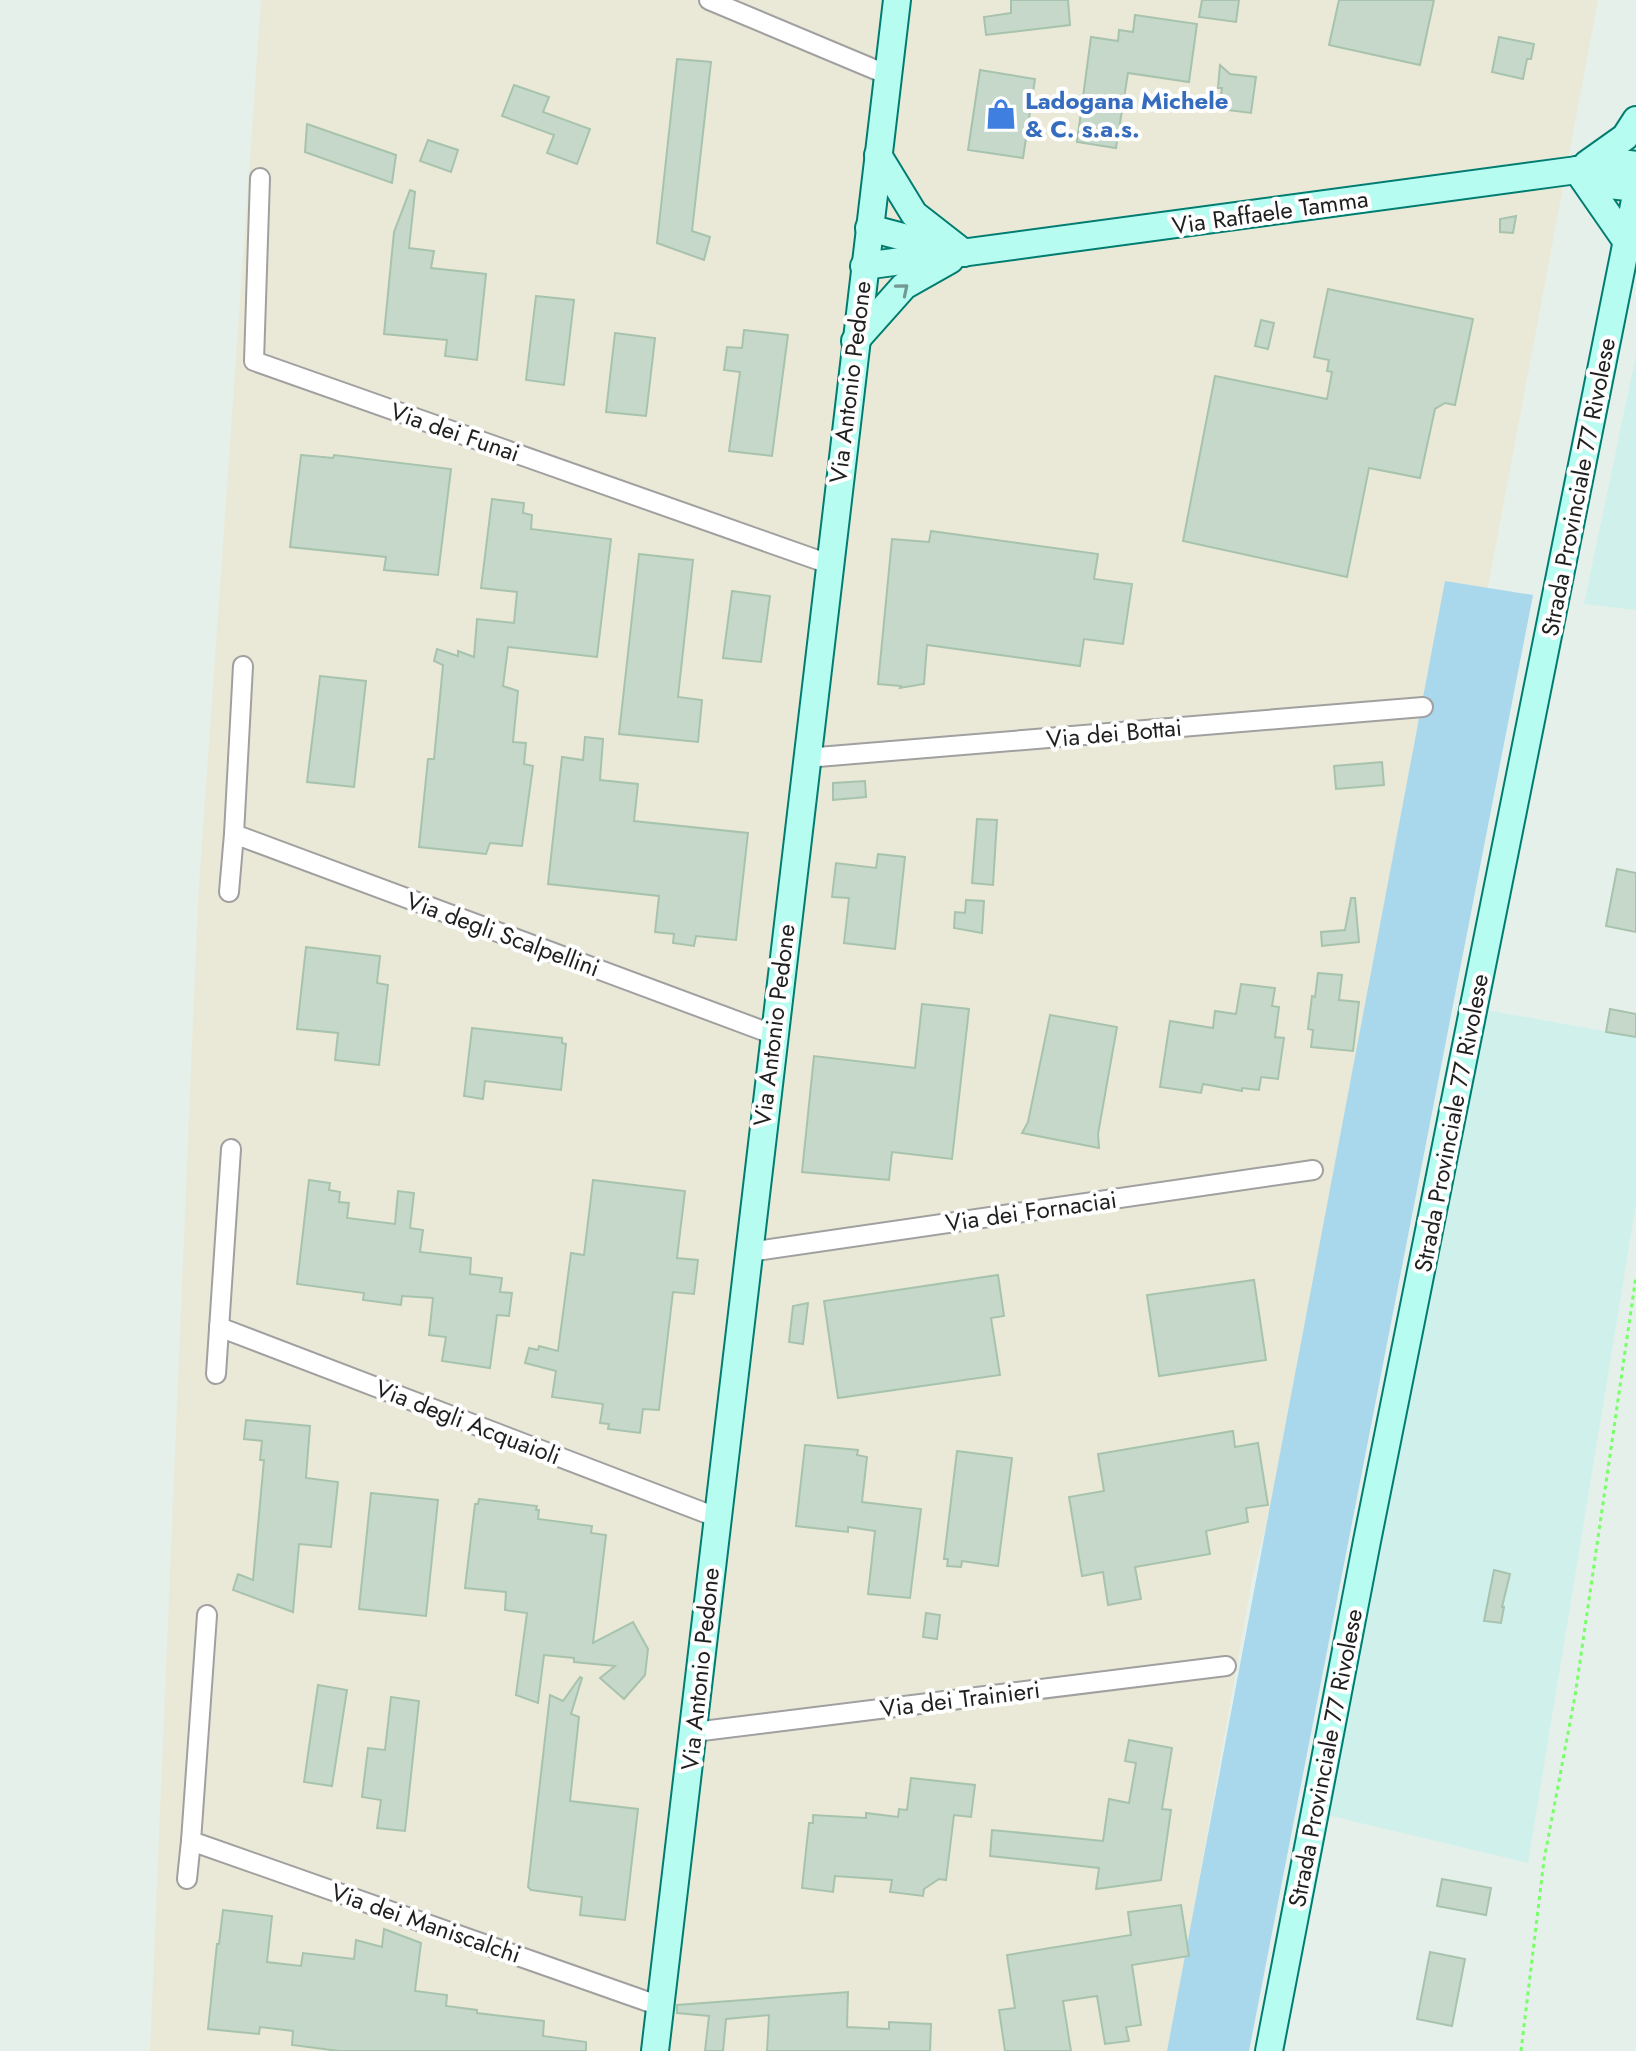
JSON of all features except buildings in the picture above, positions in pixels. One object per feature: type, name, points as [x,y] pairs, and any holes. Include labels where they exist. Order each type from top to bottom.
[{"type":"street","points":[[709,0],[888,75]]},
{"type":"street","name":"Via Antonio Pedone","points":[[655,2051],[772,1034],[897,0]]},
{"type":"street","points":[[1577,170],[1625,137],[1636,120]]},
{"type":"street","points":[[878,155],[914,214],[964,253]]},
{"type":"street","name":"Via Raffaele Tamma","points":[[864,266],[1577,170],[1615,162],[1636,165]]},
{"type":"street","points":[[1577,170],[1609,185],[1636,188]]},
{"type":"street","points":[[1577,170],[1627,242]]},
{"type":"street","name":"Via dei Funai","points":[[260,178],[254,361],[829,564]]},
{"type":"street","name":"Strada Provinciale 77 Rivolese","points":[[1269,2051],[1367,1541],[1636,195]]},
{"type":"street","points":[[869,228],[964,253]]},
{"type":"street","points":[[855,341],[904,286],[964,253]]},
{"type":"street","points":[[229,892],[243,666]]},
{"type":"street","name":"Via dei Bottai","points":[[806,758],[1423,707]]},
{"type":"street","name":"Via degli Scalpellini","points":[[234,834],[772,1034]]},
{"type":"street","points":[[216,1374],[231,1149]]},
{"type":"street","name":"Via dei Fornaciai","points":[[749,1252],[1313,1170]]},
{"type":"street","name":"Via degli Acquaioli","points":[[219,1327],[716,1517]]},
{"type":"street","points":[[187,1879],[207,1615]]},
{"type":"street","name":"Via dei Trainieri","points":[[694,1732],[1226,1666]]},
{"type":"street","name":"Via dei Maniscalchi","points":[[191,1841],[660,2006]]},
{"type":"path","points":[[1521,2051],[1544,1860],[1578,1681],[1636,1276]]},
{"type":"shaded area","points":[[261,0],[1598,0],[1425,923],[1252,1579],[1169,2051],[150,2051],[198,900]]},
{"type":"shaded area","points":[[1636,355],[1636,610],[1584,604]]},
{"type":"shaded area","points":[[1445,581],[1533,595],[1249,2051],[1167,2051]]},
{"type":"shaded area","points":[[1486,1010],[1636,1037],[1636,1204],[1528,1863],[1327,1815]]},
{"type":"place","name":"Ladogana Michele & C. s.a.s.","points":[[1001,114]]}]
